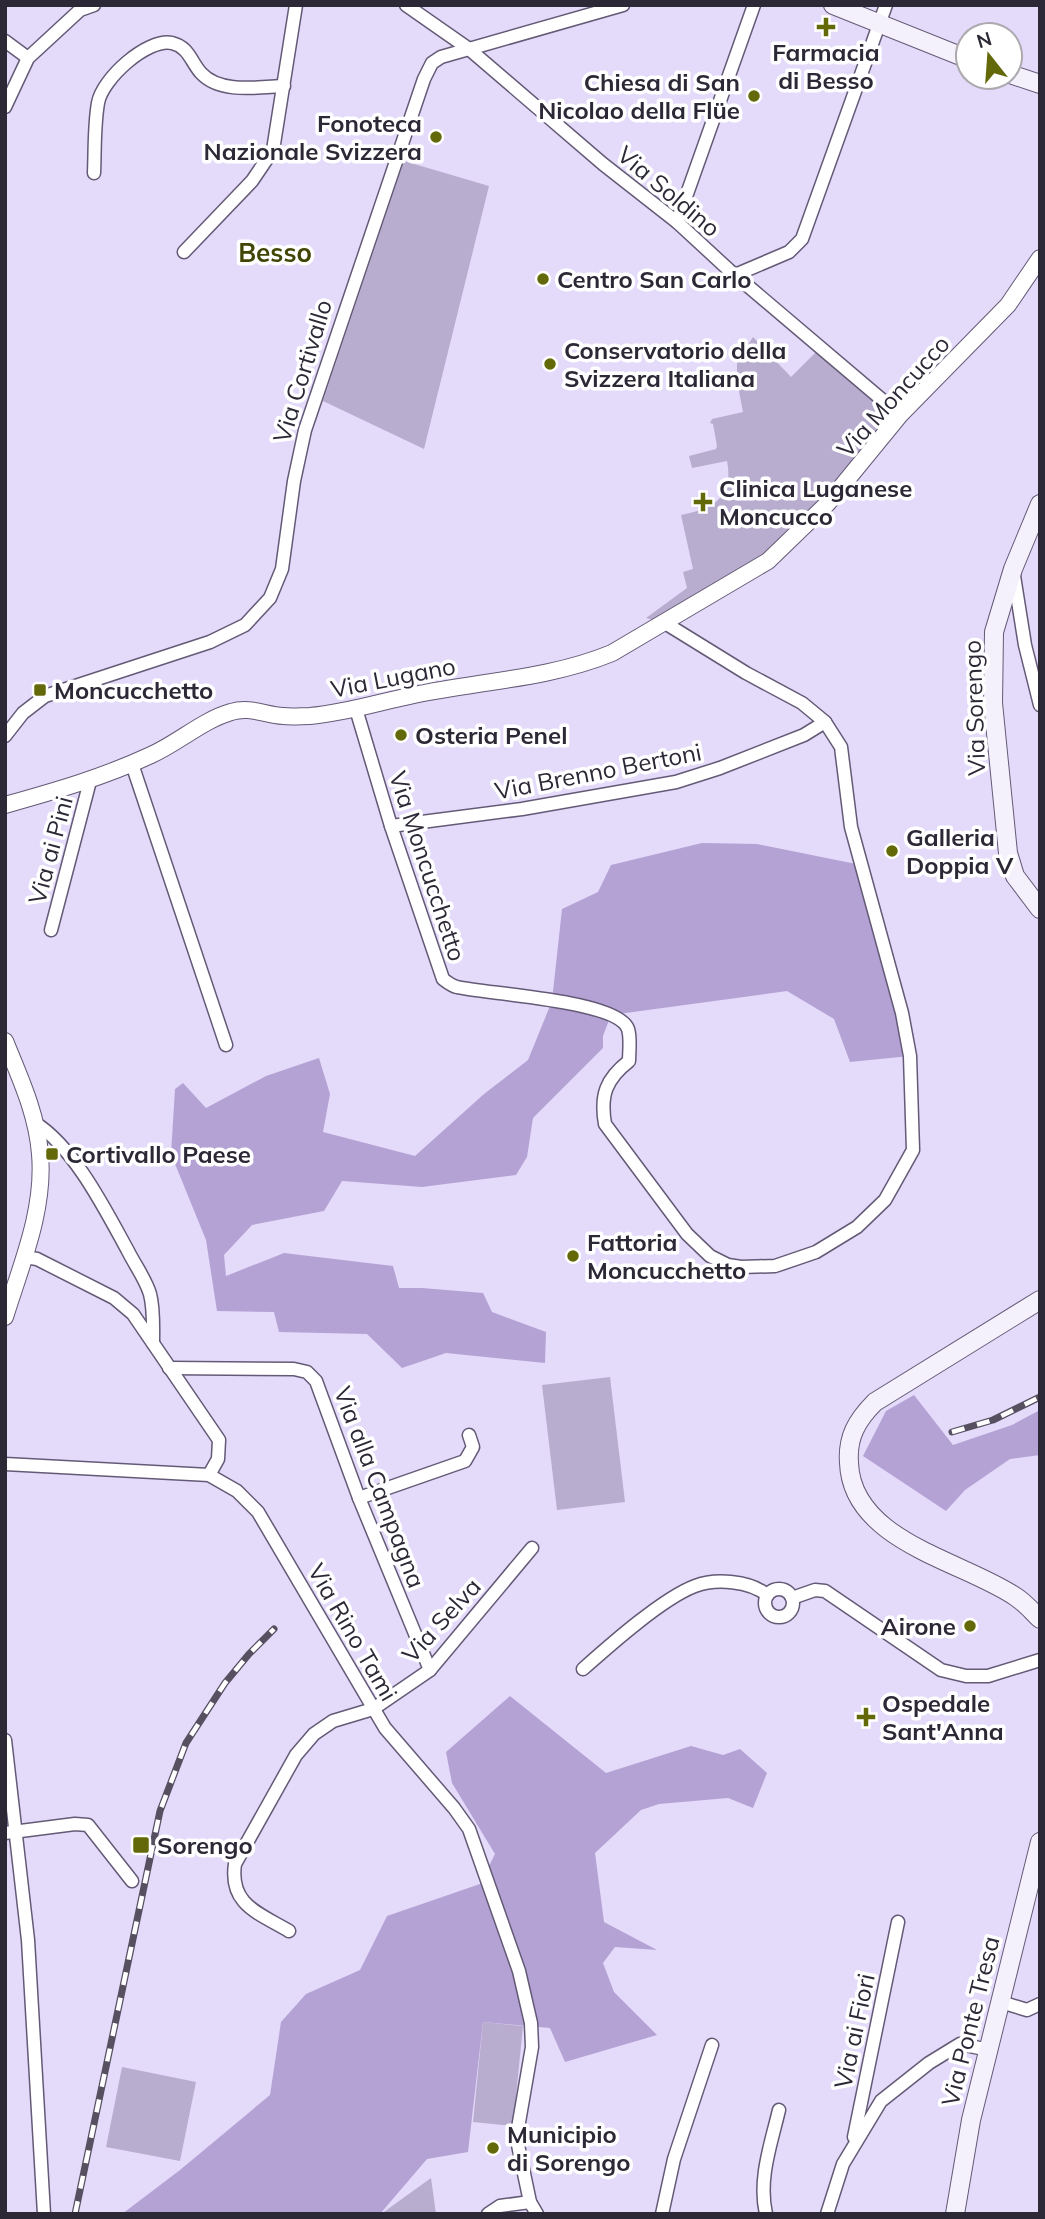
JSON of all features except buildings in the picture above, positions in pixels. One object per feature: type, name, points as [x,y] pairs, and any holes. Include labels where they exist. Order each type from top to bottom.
[{"type":"main road","points":[[833,5],[954,53]]},
{"type":"main road","name":"Via Sorengo","points":[[1040,504],[1013,569],[994,632],[993,704],[1008,853],[1015,876],[1040,909]]},
{"type":"main road","points":[[1040,1300],[893,1389],[863,1413],[850,1438],[848,1448],[853,1485],[862,1501],[886,1529],[904,1541],[1014,1596],[1040,1619]]},
{"type":"main road","name":"Via Ponte Tresa","points":[[954,2214],[971,2120],[1040,1842]]},
{"type":"street","points":[[5,107],[28,58],[79,9],[94,5]]},
{"type":"street","points":[[184,252],[252,181],[273,149],[296,5]]},
{"type":"street","name":"Via Soldino","points":[[406,5],[468,49],[677,222],[735,275],[900,415]]},
{"type":"street","name":"Via Cortivallo","points":[[5,736],[23,713],[45,696],[210,642],[245,625],[270,598],[282,569],[294,481],[305,430],[424,79],[432,63],[441,57],[623,5]]},
{"type":"street","points":[[677,222],[754,5]]},
{"type":"street","points":[[735,275],[789,252],[802,239],[886,5]]},
{"type":"street","points":[[5,41],[28,58]]},
{"type":"street","points":[[94,173],[98,102],[105,86],[138,53],[161,42],[175,44],[188,52],[201,72],[210,80],[239,88],[284,86]]},
{"type":"street","name":"Via Moncucco","points":[[664,623],[768,561],[828,503],[900,415],[1008,305],[1040,258]]},
{"type":"street","points":[[1013,569],[1025,645],[1040,705]]},
{"type":"street","points":[[664,623],[746,673],[802,703],[825,722]]},
{"type":"street","name":"Via Lugano","points":[[5,805],[90,781],[132,764],[167,748],[230,712],[250,709],[282,716],[296,716],[356,709],[415,695],[584,665],[612,653],[664,623]]},
{"type":"street","name":"Via Moncucchetto","points":[[356,709],[391,826],[443,979],[455,987],[515,993],[573,1005],[621,1020],[628,1028],[629,1061],[618,1070],[607,1086],[602,1105],[605,1124],[687,1234],[710,1256],[728,1265],[741,1267],[775,1266],[816,1252],[857,1227],[885,1200],[913,1150],[913,1083],[902,1013],[851,827],[841,747],[825,722]]},
{"type":"street","name":"Via Brenno Bertoni","points":[[391,826],[522,809],[676,782],[804,735],[825,722]]},
{"type":"street","points":[[132,764],[226,1045]]},
{"type":"street","name":"Via ai Pini","points":[[51,930],[90,781]]},
{"type":"street","points":[[5,1041],[28,1097],[40,1155],[37,1208],[25,1257],[5,1317]]},
{"type":"street","points":[[35,1123],[50,1132],[59,1143],[115,1226],[150,1294],[153,1343]]},
{"type":"street","points":[[25,1257],[37,1259],[114,1298],[133,1314],[219,1440],[218,1460],[209,1475]]},
{"type":"street","name":"Via alla Campagna","points":[[169,1368],[293,1369],[307,1372],[316,1381],[359,1498],[430,1670]]},
{"type":"street","points":[[359,1498],[465,1461],[473,1447],[470,1435]]},
{"type":"street","name":"Via Rino Tami","points":[[5,1464],[209,1475],[237,1491],[258,1512],[385,1728],[469,1829],[519,1970],[528,2006],[532,2047],[518,2128],[518,2145],[530,2202],[537,2214]]},
{"type":"street","name":"Via Selva","points":[[289,1931],[246,1905],[234,1885],[235,1864],[296,1755],[314,1734],[333,1721],[373,1709],[430,1670],[532,1548]]},
{"type":"street","points":[[583,1668],[649,1615],[696,1585],[749,1585],[767,1595]]},
{"type":"street","points":[[767,1595],[778,1590],[786,1592],[792,1598]]},
{"type":"street","points":[[792,1598],[815,1590],[825,1591],[941,1670],[966,1676],[988,1676],[1040,1660]]},
{"type":"street","points":[[767,1595],[767,1611],[778,1617],[790,1612],[792,1598]]},
{"type":"street","points":[[5,1740],[10,1833],[29,1953],[44,2214]]},
{"type":"street","points":[[10,1833],[75,1824],[88,1825],[132,1881]]},
{"type":"street","name":"Via ai Fiori","points":[[852,2148],[898,1922]]},
{"type":"street","points":[[1001,2002],[1027,2010],[1040,2004]]},
{"type":"street","points":[[827,2214],[843,2164],[881,2101],[929,2063],[960,2044],[989,2050]]},
{"type":"street","points":[[662,2214],[674,2159],[712,2045]]},
{"type":"street","points":[[766,2214],[764,2172],[779,2110]]},
{"type":"street","points":[[488,2214],[500,2206],[530,2202]]},
{"type":"shaded area","points":[[404,161],[489,186],[424,449],[323,401]]},
{"type":"shaded area","points":[[753,337],[791,377],[821,347],[900,415],[768,561],[665,623],[646,618],[687,588],[683,572],[693,569],[681,515],[711,505],[724,492],[727,484],[727,461],[692,468],[689,456],[716,449],[713,424],[710,423],[712,419],[743,412],[737,381],[737,362]]},
{"type":"shaded area","points":[[702,843],[757,844],[861,865],[910,1056],[850,1062],[834,1019],[787,991],[611,1015],[603,1036],[603,1048],[533,1118],[527,1157],[516,1175],[422,1187],[342,1181],[324,1211],[252,1225],[224,1255],[226,1276],[284,1253],[393,1266],[399,1288],[483,1293],[492,1312],[546,1332],[545,1363],[446,1353],[402,1368],[367,1334],[279,1332],[274,1312],[217,1311],[206,1240],[171,1154],[175,1089],[183,1083],[206,1108],[266,1076],[319,1058],[330,1094],[323,1132],[415,1156],[484,1094],[528,1060],[552,1001],[562,909],[598,892],[611,865]]},
{"type":"shaded area","points":[[610,1377],[625,1502],[557,1510],[542,1385]]},
{"type":"shaded area","points":[[914,1395],[953,1445],[1012,1425],[1040,1410],[1040,1455],[1010,1459],[965,1490],[946,1511],[863,1456],[886,1411]]},
{"type":"shaded area","points":[[510,1696],[606,1773],[691,1746],[723,1755],[740,1749],[767,1773],[753,1808],[728,1798],[659,1804],[641,1810],[595,1853],[604,1922],[657,1950],[615,1947],[603,1963],[614,1992],[657,2035],[565,2062],[550,2028],[483,2022],[468,2152],[427,2159],[380,2214],[122,2214],[270,2095],[281,2022],[306,1994],[360,1970],[387,1916],[480,1884],[495,1854],[452,1783],[446,1752]]},
{"type":"shaded area","points":[[483,2022],[523,2026],[513,2126],[473,2122]]},
{"type":"shaded area","points":[[122,2067],[196,2082],[180,2161],[106,2147]]},
{"type":"shaded area","points":[[431,2178],[436,2214],[381,2214]]},
{"type":"railway","points":[[952,1432],[993,1420],[1040,1397]]},
{"type":"railway","points":[[75,2214],[160,1811],[186,1743],[225,1683],[274,1629]]},
{"type":"place","name":"Farmacia di Besso","points":[[826,27]]},
{"type":"place","name":"Chiesa di San Nicolao della Flüe","points":[[754,96]]},
{"type":"place","name":"Fonoteca Nazionale Svizzera","points":[[436,137]]},
{"type":"place","name":"Centro San Carlo","points":[[543,279]]},
{"type":"place","name":"Conservatorio della Svizzera Italiana","points":[[550,364]]},
{"type":"place","name":"Clinica Luganese Moncucco","points":[[703,502]]},
{"type":"place","name":"Moncucchetto","points":[[40,690]]},
{"type":"place","name":"Osteria Penel","points":[[401,735]]},
{"type":"place","name":"Galleria Doppia V","points":[[892,851]]},
{"type":"place","name":"Cortivallo Paese","points":[[52,1154]]},
{"type":"place","name":"Fattoria Moncucchetto","points":[[573,1256]]},
{"type":"place","name":"Airone","points":[[970,1626]]},
{"type":"place","name":"Ospedale Sant'Anna","points":[[866,1717]]},
{"type":"place","name":"Sorengo","points":[[141,1845]]},
{"type":"place","name":"Municipio di Sorengo","points":[[493,2148]]},
{"type":"district","name":"Besso","points":[[275,252]]}]
